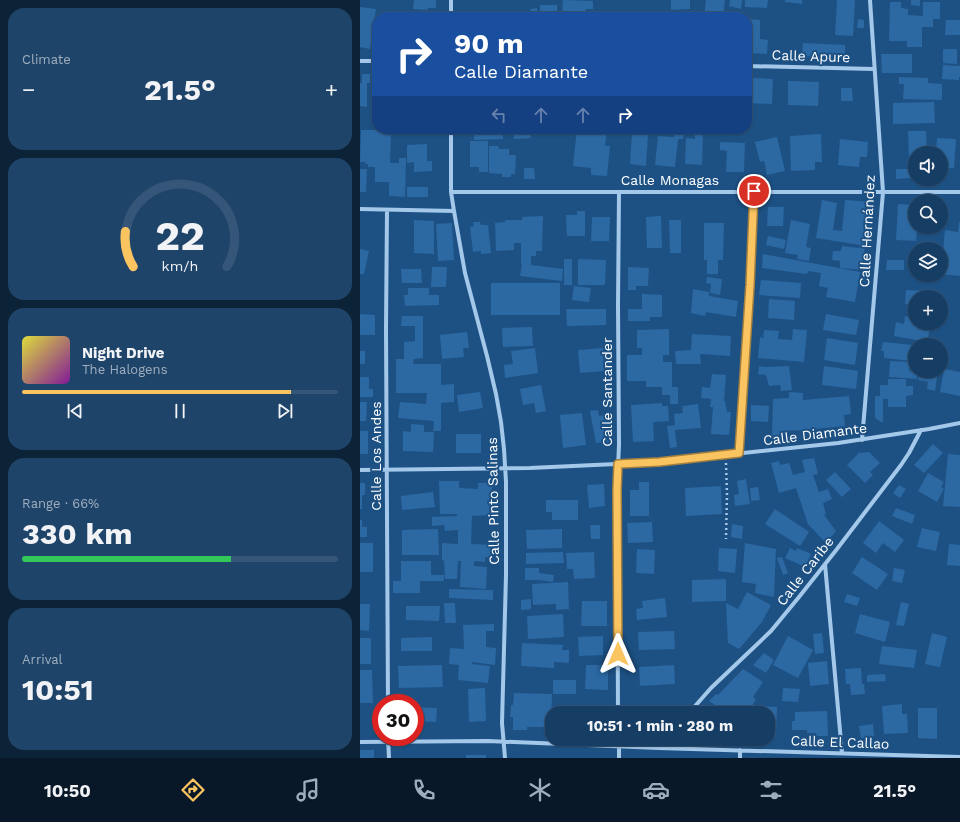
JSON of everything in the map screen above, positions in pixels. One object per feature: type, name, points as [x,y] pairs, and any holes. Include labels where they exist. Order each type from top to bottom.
[{"type":"street","points":[[451,0],[451,12]]},
{"type":"street","name":"Calle Hernández","points":[[862,440],[883,192],[870,0]]},
{"type":"street","points":[[360,61],[372,61]]},
{"type":"street","name":"Calle Apure","points":[[752,66],[874,69]]},
{"type":"street","name":"Calle Pinto Salinas","points":[[451,134],[451,192],[454,211],[465,273],[496,394],[504,449],[506,482],[506,575],[502,723],[505,758]]},
{"type":"street","points":[[739,453],[750,285],[754,191]]},
{"type":"street","name":"Calle Monagas","points":[[451,192],[960,192]]},
{"type":"street","name":"Calle Santander","points":[[618,706],[617,497],[619,445],[619,192]]},
{"type":"street","points":[[360,209],[454,211]]},
{"type":"street","name":"Calle Los Andes","points":[[387,210],[386,328],[388,694]]},
{"type":"street","name":"Calle Diamante","points":[[360,470],[505,468],[659,462],[862,440],[960,422]]},
{"type":"street","name":"Calle Caribe","points":[[695,706],[711,688],[771,631],[825,564],[901,465],[921,430]]},
{"type":"street","points":[[825,564],[842,753]]},
{"type":"street","name":"Calle El Callao","points":[[424,740],[545,743]]},
{"type":"street","name":"Calle El Callao","points":[[360,742],[372,741]]},
{"type":"street","points":[[388,746],[389,758]]},
{"type":"street","points":[[619,746],[619,758]]},
{"type":"street","name":"Calle El Callao","points":[[619,746],[842,753],[851,756],[960,756]]},
{"type":"street","points":[[740,750],[740,758]]},
{"type":"path","points":[[725,455],[727,494],[726,539]]},
{"type":"building","points":[[414,0],[436,0],[436,8],[428,8],[427,10],[413,9]]},
{"type":"building","points":[[563,0],[593,1],[593,9],[586,9],[586,12],[562,12]]},
{"type":"building","points":[[671,0],[690,0],[690,9],[671,10]]},
{"type":"building","points":[[706,0],[725,0],[724,12],[705,12]]},
{"type":"building","points":[[730,0],[742,0],[741,9],[729,6]]},
{"type":"building","points":[[745,0],[768,0],[767,8],[745,7]]},
{"type":"building","points":[[785,0],[802,0],[802,4],[785,2]]},
{"type":"building","points":[[837,0],[855,0],[853,36],[835,35]]},
{"type":"building","points":[[911,0],[920,0],[920,6],[911,5]]},
{"type":"building","points":[[890,2],[901,2],[901,8],[908,9],[908,15],[923,16],[923,2],[940,2],[940,19],[933,19],[933,27],[922,27],[922,47],[907,47],[907,41],[889,41]]},
{"type":"building","points":[[540,5],[557,5],[557,12],[540,12]]},
{"type":"building","points":[[360,7],[376,9],[376,12],[372,12],[372,36],[370,49],[360,47]]},
{"type":"building","points":[[537,8],[537,12],[531,12],[530,9]]},
{"type":"building","points":[[752,19],[760,20],[760,39],[768,40],[767,54],[752,53]]},
{"type":"building","points":[[858,19],[864,20],[864,28],[857,28]]},
{"type":"building","points":[[946,20],[960,20],[960,35],[945,35]]},
{"type":"building","points":[[803,43],[845,45],[845,58],[802,56]]},
{"type":"building","points":[[943,49],[957,49],[957,64],[943,63]]},
{"type":"building","points":[[881,54],[912,54],[912,73],[882,73]]},
{"type":"building","points":[[943,65],[960,66],[959,80],[942,79]]},
{"type":"building","points":[[362,74],[370,74],[370,83],[367,83],[367,107],[360,106],[360,83],[362,83]]},
{"type":"building","points":[[899,77],[928,78],[928,83],[942,84],[942,100],[903,99],[904,84],[899,84]]},
{"type":"building","points":[[753,78],[773,79],[772,104],[752,103]]},
{"type":"building","points":[[788,81],[819,82],[818,106],[788,105]]},
{"type":"building","points":[[841,88],[852,88],[853,101],[841,101]]},
{"type":"building","points":[[934,102],[935,123],[893,124],[893,103]]},
{"type":"building","points":[[361,130],[372,130],[372,134],[391,134],[390,163],[399,163],[399,158],[406,158],[405,197],[389,196],[389,182],[375,182],[375,167],[368,167],[368,164],[365,164],[366,162],[360,162]]},
{"type":"building","points":[[908,131],[926,131],[927,146],[909,146]]},
{"type":"building","points":[[474,134],[503,134],[503,139],[474,140]]},
{"type":"building","points":[[514,134],[531,134],[531,138],[514,139]]},
{"type":"building","points":[[576,134],[606,134],[605,146],[610,146],[607,176],[591,175],[591,168],[573,166]]},
{"type":"building","points":[[632,134],[648,135],[646,166],[630,164]]},
{"type":"building","points":[[674,134],[684,134],[683,139],[678,139],[675,167],[655,165],[658,136],[674,137]]},
{"type":"building","points":[[695,134],[703,134],[702,165],[685,164],[686,138],[695,139]]},
{"type":"building","points":[[821,134],[822,162],[815,162],[815,170],[791,171],[790,136]]},
{"type":"building","points":[[777,137],[785,171],[767,175],[764,161],[760,162],[755,142]]},
{"type":"building","points":[[937,138],[956,139],[954,168],[948,168],[948,146],[936,146]]},
{"type":"building","points":[[840,139],[868,142],[867,157],[860,157],[859,167],[838,165]]},
{"type":"building","points":[[470,141],[488,141],[488,172],[479,172],[479,167],[470,167]]},
{"type":"building","points":[[720,142],[745,143],[744,172],[726,172],[727,151],[720,150]]},
{"type":"building","points":[[427,144],[427,161],[432,161],[432,171],[414,172],[414,162],[407,163],[407,145]]},
{"type":"building","points":[[489,146],[498,146],[499,149],[509,149],[509,155],[516,155],[515,174],[511,174],[511,177],[502,177],[502,174],[489,173]]},
{"type":"building","points":[[524,168],[534,168],[535,179],[524,179]]},
{"type":"building","points":[[360,169],[367,169],[366,192],[360,192]]},
{"type":"building","points":[[896,169],[908,169],[908,178],[896,179]]},
{"type":"building","points":[[407,187],[428,187],[428,197],[407,197]]},
{"type":"building","points":[[822,200],[837,203],[833,230],[842,231],[845,200],[872,202],[868,246],[865,246],[862,270],[840,268],[840,261],[832,260],[833,251],[841,251],[842,246],[859,248],[860,245],[816,238]]},
{"type":"building","points":[[898,204],[908,205],[908,234],[916,234],[916,241],[896,240]]},
{"type":"building","points":[[768,207],[784,207],[783,226],[767,226]]},
{"type":"building","points":[[577,211],[585,211],[585,236],[567,236],[566,215],[577,215]]},
{"type":"building","points":[[543,216],[542,251],[536,251],[536,256],[531,256],[531,265],[563,269],[562,281],[520,276],[522,264],[521,243],[514,243],[514,250],[496,251],[495,223],[505,222],[505,220],[522,220],[522,217]]},
{"type":"building","points":[[661,216],[662,248],[647,248],[646,217]]},
{"type":"building","points":[[592,217],[610,217],[609,241],[591,241]]},
{"type":"building","points":[[414,220],[434,221],[434,254],[414,253]]},
{"type":"building","points":[[669,220],[681,220],[681,253],[670,253]]},
{"type":"building","points":[[791,220],[810,224],[806,247],[811,248],[809,261],[797,259],[798,255],[785,253]]},
{"type":"building","points":[[473,222],[480,222],[481,225],[488,225],[491,253],[481,254],[481,251],[473,252],[470,227],[474,226]]},
{"type":"building","points":[[960,222],[960,276],[948,275],[948,242],[944,242],[945,234],[948,234],[948,230],[958,232]]},
{"type":"building","points":[[452,223],[454,260],[438,261],[436,224]]},
{"type":"building","points":[[704,223],[724,223],[723,260],[718,260],[718,274],[707,274],[707,260],[704,260]]},
{"type":"building","points":[[768,236],[786,240],[784,249],[766,245]]},
{"type":"building","points":[[360,249],[369,251],[364,274],[360,274]]},
{"type":"building","points":[[763,254],[860,272],[855,302],[826,297],[828,288],[819,286],[821,273],[808,271],[807,274],[762,268]]},
{"type":"building","points":[[564,259],[572,259],[572,285],[564,285]]},
{"type":"building","points":[[578,259],[606,260],[605,285],[578,285]]},
{"type":"building","points":[[887,260],[904,260],[904,270],[886,270]]},
{"type":"building","points":[[432,267],[447,267],[446,287],[431,287]]},
{"type":"building","points":[[628,267],[649,268],[648,286],[636,286],[636,290],[628,290]]},
{"type":"building","points":[[401,269],[421,269],[422,283],[402,283]]},
{"type":"building","points":[[707,277],[722,279],[720,295],[710,293],[711,284],[706,283]]},
{"type":"building","points":[[761,280],[801,283],[800,298],[759,295]]},
{"type":"building","points":[[491,283],[560,283],[560,315],[491,315]]},
{"type":"building","points":[[574,286],[591,288],[589,302],[572,300]]},
{"type":"building","points":[[408,288],[429,288],[429,295],[439,295],[439,305],[405,306],[404,295],[408,295]]},
{"type":"building","points":[[693,289],[709,292],[709,296],[738,301],[736,317],[706,312],[705,316],[691,313]]},
{"type":"building","points":[[906,290],[908,290],[908,304],[905,304]]},
{"type":"building","points":[[642,294],[662,295],[662,317],[650,317],[650,321],[628,321],[628,309],[642,309]]},
{"type":"building","points":[[769,299],[795,301],[794,320],[768,318]]},
{"type":"building","points":[[566,309],[606,309],[606,325],[567,326]]},
{"type":"building","points":[[360,314],[375,315],[375,335],[360,335]]},
{"type":"building","points":[[826,314],[859,320],[856,335],[823,330]]},
{"type":"building","points":[[402,316],[423,316],[423,358],[414,359],[413,364],[441,364],[441,385],[454,384],[454,402],[441,403],[441,431],[433,431],[434,421],[398,418],[400,402],[426,404],[427,393],[396,393],[396,359],[404,359],[404,342],[415,341],[415,326],[401,326]]},
{"type":"building","points":[[905,316],[908,317],[908,330],[930,330],[928,338],[908,339],[894,336],[896,322],[904,324]]},
{"type":"building","points":[[532,327],[533,346],[503,347],[502,328]]},
{"type":"building","points":[[669,329],[669,355],[663,355],[663,362],[672,362],[672,387],[678,387],[678,404],[670,404],[670,395],[662,395],[662,387],[646,387],[646,381],[627,381],[627,355],[642,355],[642,348],[637,348],[637,330]]},
{"type":"building","points":[[793,329],[807,330],[804,362],[758,358],[760,337],[763,338],[764,330],[779,331],[778,339],[792,340]]},
{"type":"building","points":[[467,332],[469,348],[463,348],[464,357],[442,359],[440,335]]},
{"type":"building","points":[[692,334],[731,336],[730,356],[700,354],[701,364],[676,364],[675,351],[691,350]]},
{"type":"building","points":[[827,338],[858,343],[855,365],[824,360]]},
{"type":"building","points":[[883,342],[908,344],[908,361],[884,358],[884,351],[881,351]]},
{"type":"building","points":[[535,348],[538,373],[505,378],[504,365],[513,364],[511,351]]},
{"type":"building","points":[[603,348],[604,371],[580,373],[578,350]]},
{"type":"building","points":[[360,351],[365,351],[365,364],[360,364]]},
{"type":"building","points":[[890,361],[908,362],[908,378],[917,378],[917,379],[889,377]]},
{"type":"building","points":[[759,366],[789,366],[792,390],[781,391],[780,385],[769,386],[766,375],[758,374]]},
{"type":"building","points":[[824,366],[858,371],[856,389],[822,385]]},
{"type":"building","points":[[948,370],[960,372],[960,396],[940,392],[942,378],[948,378]]},
{"type":"building","points":[[712,374],[726,375],[724,401],[727,412],[731,412],[729,435],[711,434],[713,407],[710,407],[711,399],[701,398],[702,387],[710,388]]},
{"type":"building","points":[[360,377],[369,377],[369,389],[373,389],[373,397],[360,397]]},
{"type":"building","points":[[918,378],[937,378],[935,391],[927,389],[928,382],[918,380]]},
{"type":"building","points":[[888,379],[906,379],[906,386],[913,386],[913,395],[906,396],[906,407],[888,407],[888,399],[883,399],[883,422],[881,422],[875,418],[875,396],[880,396],[880,385],[888,385]]},
{"type":"building","points":[[541,385],[546,411],[536,413],[534,403],[523,405],[520,389]]},
{"type":"building","points":[[480,392],[483,408],[459,412],[457,395]]},
{"type":"building","points":[[789,392],[803,393],[803,400],[849,396],[851,414],[844,415],[845,426],[781,431],[781,435],[772,436],[773,399],[789,398]]},
{"type":"building","points":[[360,402],[367,402],[366,421],[360,421]]},
{"type":"building","points":[[662,403],[662,406],[668,406],[669,421],[653,422],[654,441],[633,442],[631,405]]},
{"type":"building","points":[[698,404],[701,428],[675,430],[677,447],[670,448],[667,426],[675,425],[674,414],[683,413],[682,406]]},
{"type":"building","points":[[751,405],[769,406],[768,422],[751,421]]},
{"type":"building","points":[[598,410],[599,416],[607,415],[611,441],[596,443],[590,411]]},
{"type":"building","points":[[582,413],[586,445],[563,448],[560,415]]},
{"type":"building","points":[[411,424],[424,425],[424,432],[434,432],[433,452],[403,451],[403,431],[411,432]]},
{"type":"building","points":[[360,431],[368,431],[368,454],[360,454]]},
{"type":"building","points":[[456,434],[481,434],[481,453],[456,453]]},
{"type":"building","points":[[933,444],[943,453],[924,473],[914,465]]},
{"type":"building","points":[[869,452],[880,463],[870,472],[873,475],[865,483],[847,465],[859,453]]},
{"type":"building","points":[[948,454],[960,455],[960,507],[943,506]]},
{"type":"building","points":[[814,458],[818,474],[813,475],[819,492],[828,489],[832,499],[823,503],[826,514],[824,515],[836,531],[826,543],[808,524],[796,488],[779,493],[771,463],[779,461],[780,465],[789,463],[793,475],[805,472],[802,460]]},
{"type":"building","points":[[835,472],[851,489],[842,497],[826,480]]},
{"type":"building","points":[[928,473],[944,482],[941,487],[944,489],[937,502],[918,491]]},
{"type":"building","points":[[746,479],[750,504],[735,506],[734,495],[739,494],[737,481]]},
{"type":"building","points":[[439,481],[459,481],[459,488],[478,489],[478,483],[492,483],[492,515],[472,516],[471,544],[497,545],[496,558],[485,557],[485,562],[474,561],[474,566],[487,567],[486,589],[460,587],[461,561],[458,561],[457,579],[445,579],[444,561],[442,560],[442,543],[458,544],[458,530],[445,531],[444,525],[432,526],[432,517],[457,516],[457,514],[440,514]]},
{"type":"building","points":[[639,482],[649,482],[649,516],[630,516],[630,490],[639,490]]},
{"type":"building","points":[[360,483],[365,483],[365,495],[362,495],[362,509],[360,509]]},
{"type":"building","points":[[604,484],[605,506],[589,508],[587,485]]},
{"type":"building","points":[[899,485],[906,489],[900,498],[893,493]]},
{"type":"building","points":[[721,486],[722,514],[686,516],[685,488]]},
{"type":"building","points":[[758,487],[760,500],[751,501],[750,488]]},
{"type":"building","points":[[433,492],[435,507],[402,510],[401,496]]},
{"type":"building","points":[[546,500],[578,500],[578,520],[552,520],[552,512],[546,512]]},
{"type":"building","points":[[896,508],[915,515],[912,524],[892,516]]},
{"type":"building","points":[[775,509],[809,532],[800,546],[765,524]]},
{"type":"building","points":[[360,520],[362,520],[362,527],[367,527],[367,537],[360,537]]},
{"type":"building","points":[[879,521],[904,540],[895,552],[883,543],[876,553],[863,543]]},
{"type":"building","points":[[652,522],[653,542],[628,543],[627,523]]},
{"type":"building","points":[[732,524],[743,526],[742,539],[731,537]]},
{"type":"building","points":[[590,525],[600,525],[600,539],[591,539]]},
{"type":"building","points":[[922,528],[940,532],[936,551],[917,547]]},
{"type":"building","points":[[438,529],[439,555],[402,555],[402,530]]},
{"type":"building","points":[[562,529],[562,548],[527,549],[526,530]]},
{"type":"building","points":[[360,543],[373,543],[373,572],[360,572]]},
{"type":"building","points":[[745,543],[776,549],[774,597],[755,593],[756,584],[742,582]]},
{"type":"building","points":[[949,544],[960,545],[960,566],[947,565]]},
{"type":"building","points":[[719,548],[737,549],[735,573],[718,571]]},
{"type":"building","points":[[790,548],[796,551],[797,548],[811,554],[805,567],[785,558]]},
{"type":"building","points":[[637,549],[655,550],[654,574],[636,573]]},
{"type":"building","points":[[563,552],[564,563],[526,564],[526,553]]},
{"type":"building","points":[[594,552],[595,578],[574,579],[573,569],[567,569],[566,553]]},
{"type":"building","points":[[782,557],[788,573],[783,575],[777,558]]},
{"type":"building","points":[[862,557],[888,574],[877,590],[852,573]]},
{"type":"building","points":[[401,561],[431,561],[431,575],[444,575],[444,581],[420,581],[420,593],[393,593],[393,581],[401,581]]},
{"type":"building","points":[[525,568],[539,568],[539,573],[554,575],[553,582],[525,580]]},
{"type":"building","points":[[894,568],[905,570],[902,583],[892,581]]},
{"type":"building","points":[[726,579],[726,601],[692,602],[692,580]]},
{"type":"building","points":[[568,582],[569,609],[556,610],[556,604],[533,605],[532,584]]},
{"type":"building","points":[[449,589],[493,590],[493,600],[449,598]]},
{"type":"building","points":[[747,592],[771,605],[762,622],[739,649],[728,643],[726,603],[738,609]]},
{"type":"building","points":[[847,594],[860,598],[857,606],[844,602]]},
{"type":"building","points":[[665,598],[667,617],[637,620],[636,609],[643,608],[642,601]]},
{"type":"building","points":[[531,599],[531,609],[521,610],[521,600]]},
{"type":"building","points":[[582,601],[607,601],[607,626],[581,626]]},
{"type":"building","points":[[901,602],[909,604],[904,626],[896,625]]},
{"type":"building","points":[[444,603],[455,603],[456,623],[445,623]]},
{"type":"building","points":[[360,604],[370,604],[369,631],[360,630]]},
{"type":"building","points":[[406,606],[440,606],[439,621],[406,620]]},
{"type":"building","points":[[563,614],[564,637],[528,639],[527,616]]},
{"type":"building","points":[[860,614],[890,622],[885,642],[855,633]]},
{"type":"building","points":[[494,624],[494,631],[486,631],[486,647],[496,648],[495,665],[472,662],[472,664],[490,666],[488,683],[458,680],[459,665],[449,664],[450,648],[464,649],[463,625]]},
{"type":"building","points":[[674,631],[675,649],[639,650],[638,632]]},
{"type":"building","points":[[822,633],[824,653],[815,654],[813,634]]},
{"type":"building","points":[[932,633],[947,637],[940,667],[925,664]]},
{"type":"building","points":[[603,636],[603,655],[579,656],[578,637]]},
{"type":"building","points":[[788,636],[813,650],[798,678],[773,665]]},
{"type":"building","points":[[432,637],[432,651],[401,651],[401,638]]},
{"type":"building","points":[[360,638],[371,638],[371,664],[360,664]]},
{"type":"building","points":[[522,643],[563,645],[562,650],[569,650],[569,663],[554,662],[554,668],[521,666]]},
{"type":"building","points":[[882,646],[917,650],[914,668],[879,664]]},
{"type":"building","points":[[764,653],[774,660],[766,673],[753,665]]},
{"type":"building","points":[[827,661],[829,684],[810,686],[808,663]]},
{"type":"building","points":[[442,665],[443,687],[399,688],[398,666]]},
{"type":"building","points":[[586,665],[608,665],[608,690],[585,689]]},
{"type":"building","points":[[674,665],[675,684],[640,686],[639,667]]},
{"type":"building","points":[[861,668],[862,684],[864,684],[865,694],[851,695],[850,684],[846,684],[845,669]]},
{"type":"building","points":[[743,669],[763,682],[753,697],[756,699],[752,706],[714,706],[709,701],[716,694],[718,695]]},
{"type":"building","points":[[360,670],[372,670],[372,703],[360,703]]},
{"type":"building","points":[[885,674],[886,681],[867,682],[867,675]]},
{"type":"building","points":[[553,680],[576,680],[576,694],[553,694]]},
{"type":"building","points":[[485,688],[486,721],[469,722],[468,689]]},
{"type":"building","points":[[783,688],[800,689],[798,702],[782,701]]},
{"type":"building","points":[[514,693],[552,694],[552,706],[545,706],[545,727],[527,727],[527,730],[513,730],[513,717],[510,717],[511,705],[513,705]]},
{"type":"building","points":[[902,704],[902,714],[907,714],[908,733],[884,734],[882,706]]},
{"type":"building","points":[[424,707],[437,708],[436,722],[424,721]]},
{"type":"building","points":[[775,707],[777,707],[775,735]]},
{"type":"building","points":[[918,708],[937,708],[937,739],[918,738]]},
{"type":"building","points":[[827,711],[828,736],[816,736],[816,733],[807,733],[807,730],[792,730],[792,721],[795,721],[795,712]]},
{"type":"building","points":[[873,724],[874,736],[861,738],[859,726]]},
{"type":"building","points":[[360,750],[374,750],[374,758],[360,758]]},
{"type":"building","points":[[466,755],[486,755],[486,758],[466,758]]},
{"type":"route","points":[[618,654],[618,464],[659,462],[739,453],[750,285],[754,191]]}]
